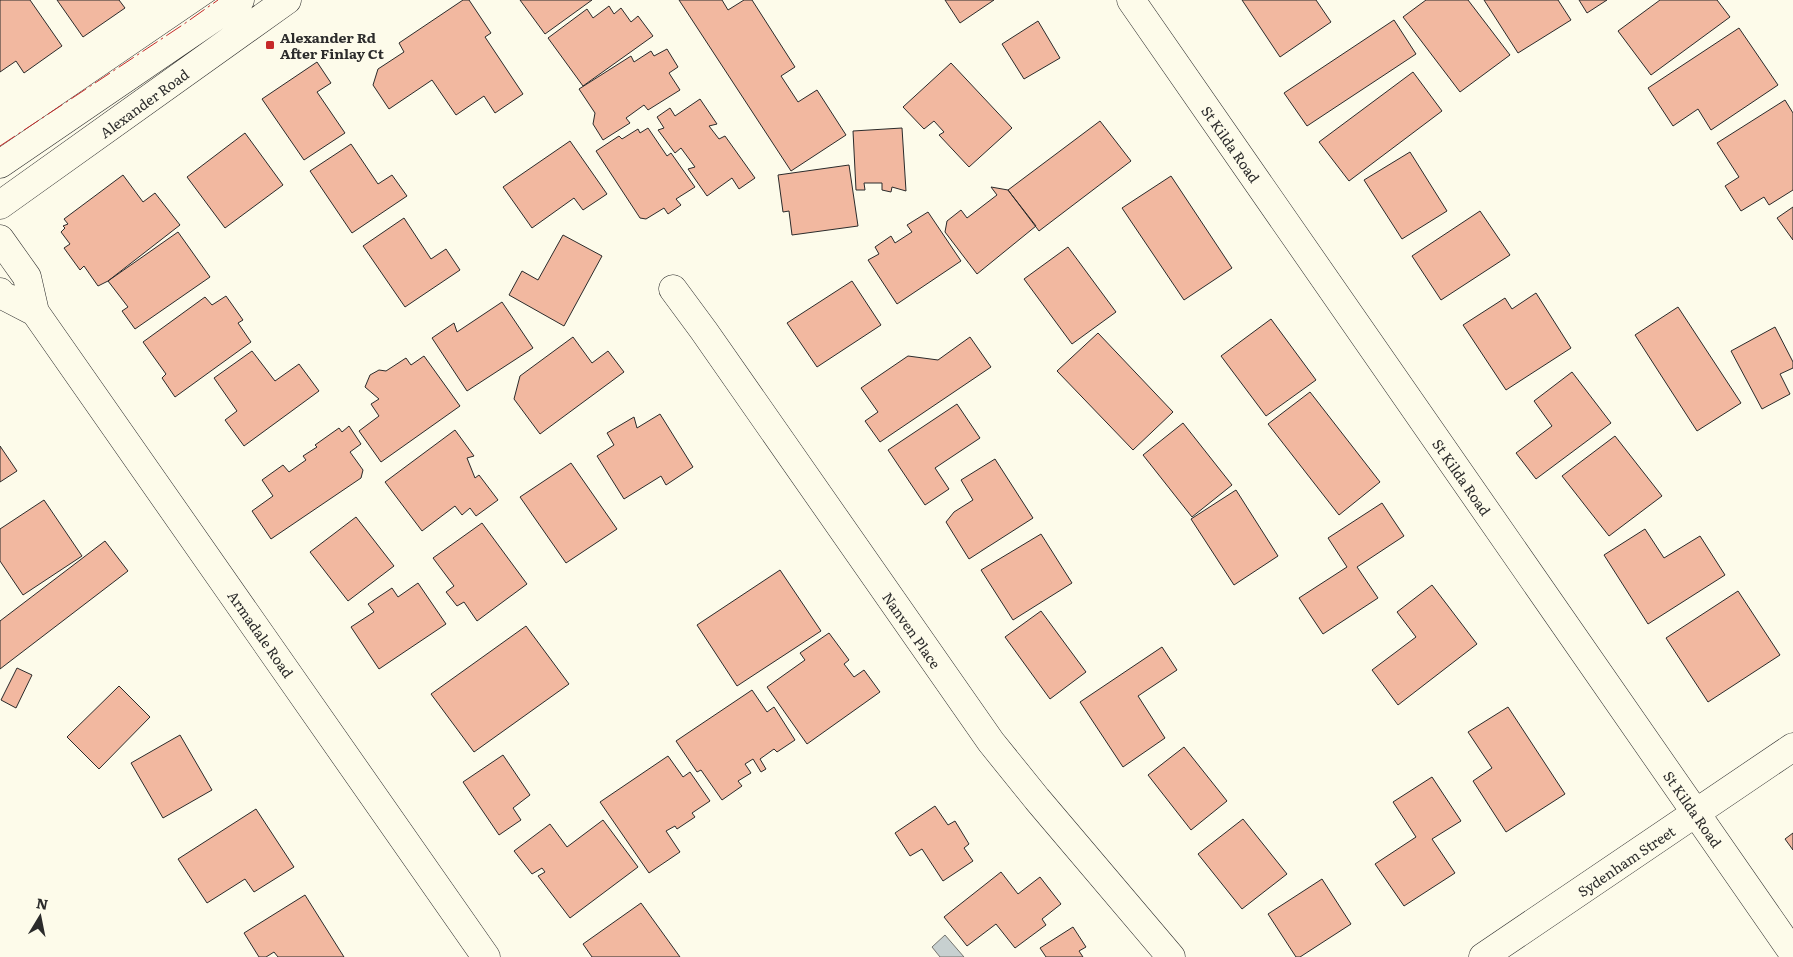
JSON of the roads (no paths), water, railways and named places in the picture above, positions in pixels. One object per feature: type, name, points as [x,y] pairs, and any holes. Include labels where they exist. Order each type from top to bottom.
[{"type":"street","name":"Alexander Road","points":[[0,164],[240,0]]},
{"type":"street","name":"Alexander Road","points":[[0,205],[287,0]]},
{"type":"street","name":"St Kilda Road","points":[[1131,0],[1793,953]]},
{"type":"street","name":"Armadale Road","points":[[0,239],[27,277],[35,312],[486,957]]},
{"type":"street","name":"Nanven Place","points":[[673,289],[991,742],[1171,957]]},
{"type":"street","name":"Armadale Road","points":[[0,292],[2,296],[35,312]]},
{"type":"street","name":"Sydenham Street","points":[[1483,957],[1793,747]]},
{"type":"place","name":"Alexander Rd After Finlay Ct","points":[[270,45]]}]
